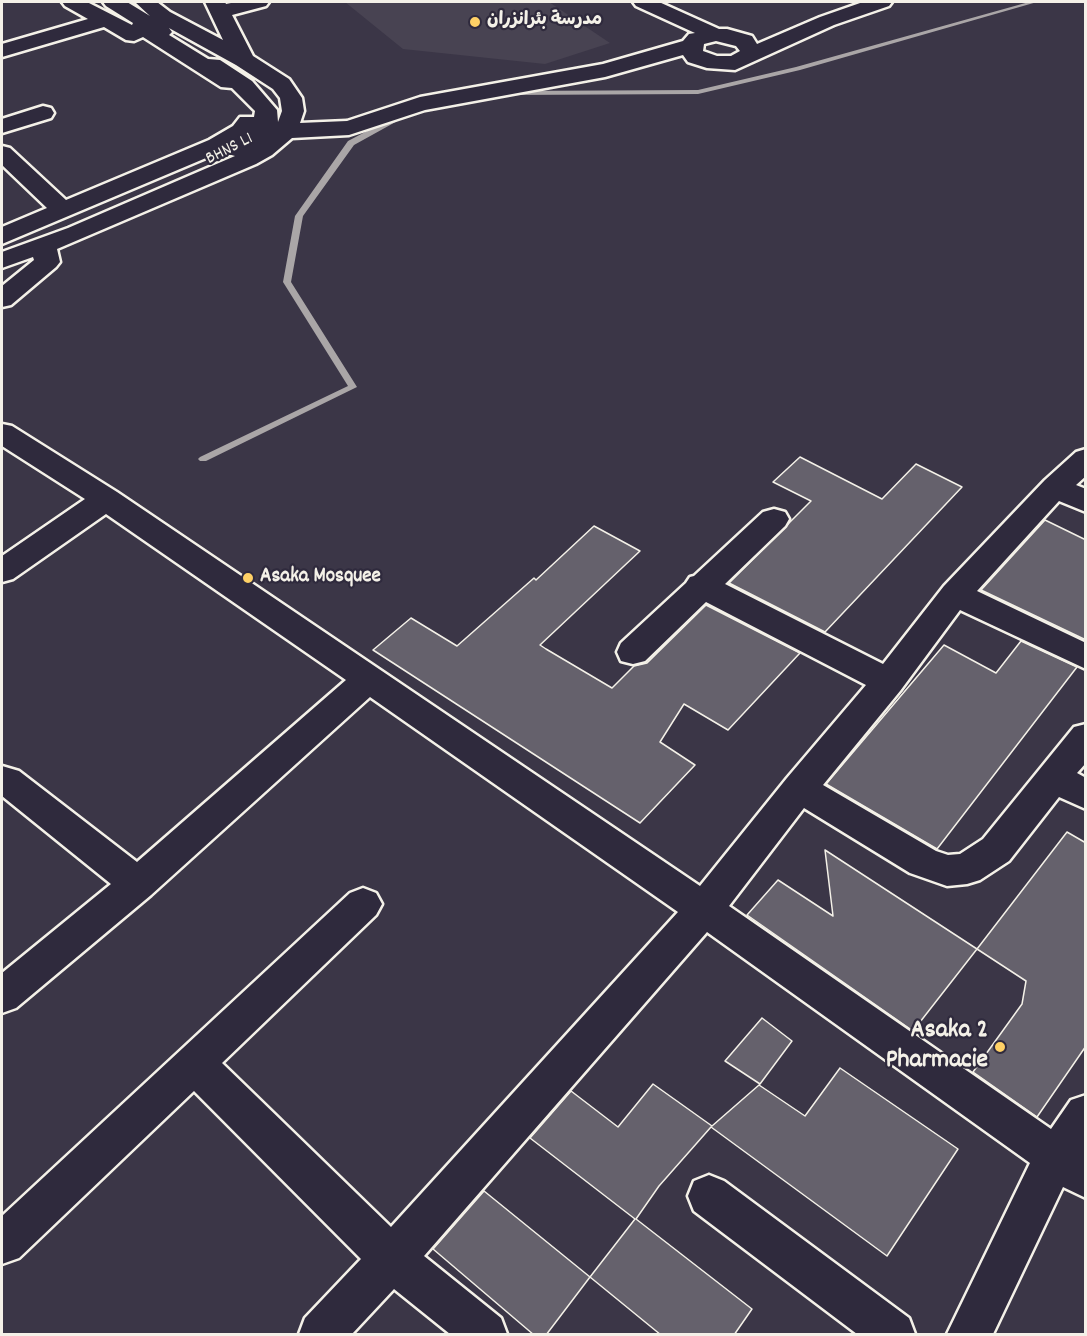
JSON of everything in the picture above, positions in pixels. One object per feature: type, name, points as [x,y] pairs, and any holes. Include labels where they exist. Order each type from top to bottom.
[{"type":"street","name":"BHNS L1","points":[[2,247],[225,155],[260,136],[259,118],[244,86],[107,8],[72,2]]},
{"type":"street","points":[[2,226],[259,118],[291,98],[281,84],[244,60],[163,16],[145,2]]},
{"type":"street","points":[[244,60],[218,7],[259,2]]},
{"type":"street","points":[[642,2],[749,46],[751,51],[748,56]]},
{"type":"street","points":[[642,2],[692,45],[692,51],[696,57],[715,63]]},
{"type":"street","points":[[604,70],[735,63],[827,21],[882,2]]},
{"type":"street","points":[[2,51],[107,8]]},
{"type":"street","points":[[259,118],[349,128],[420,104],[604,70],[692,45],[706,36],[726,36],[827,21]]},
{"type":"street","points":[[2,126],[43,113]]},
{"type":"street","name":"BHNS L1","points":[[2,236],[217,145],[259,118]]},
{"type":"street","points":[[2,260],[77,233],[248,159],[264,150],[259,118]]},
{"type":"street","points":[[2,153],[57,204]]},
{"type":"street","points":[[2,299],[47,262],[43,245]]},
{"type":"street","points":[[2,433],[106,499],[704,909],[1070,1168]]},
{"type":"street","points":[[321,1335],[392,1259],[704,909],[799,788],[888,682],[956,594],[1070,494],[1086,459]]},
{"type":"street","points":[[2,571],[106,499]]},
{"type":"street","points":[[633,652],[701,585],[774,519]]},
{"type":"street","points":[[701,585],[888,682]]},
{"type":"street","points":[[956,594],[1086,657]]},
{"type":"street","points":[[2,996],[138,884],[368,680]]},
{"type":"street","points":[[799,788],[923,862],[947,871],[967,869],[996,850],[1086,737]]},
{"type":"street","points":[[1055,778],[1086,795]]},
{"type":"street","points":[[2,780],[7,781],[138,884]]},
{"type":"street","points":[[3,1243],[363,904]]},
{"type":"street","points":[[194,1063],[392,1259],[485,1335]]},
{"type":"street","points":[[970,1335],[1070,1168],[1086,1114]]},
{"type":"street","points":[[709,1196],[893,1335]]},
{"type":"shaded area","name":"مدرسة بئرانزران","points":[[345,2],[549,2],[610,43],[545,64],[403,49]]},
{"type":"building","points":[[800,457],[882,499],[916,464],[962,487],[825,632],[729,583],[811,501],[773,482]]},
{"type":"building","points":[[1045,520],[1086,540],[1086,640],[981,590]]},
{"type":"building","points":[[594,526],[640,551],[540,645],[546,649],[612,688],[634,666],[647,663],[706,605],[800,653],[728,730],[684,704],[660,742],[695,765],[640,823],[373,650],[411,618],[457,646],[534,578],[536,580]]},
{"type":"building","points":[[1021,641],[1077,667],[937,849],[826,784],[944,645],[996,673]]},
{"type":"building","points":[[1067,832],[1086,843],[1086,1046],[1037,1117],[973,1072],[1022,1004],[1026,981],[977,949]]},
{"type":"building","points":[[825,850],[977,949],[913,1031],[747,915],[778,880],[833,916]]},
{"type":"building","points":[[762,1018],[792,1041],[760,1084],[725,1061]]},
{"type":"building","points":[[840,1068],[958,1149],[887,1256],[711,1127],[659,1186],[636,1219],[752,1309],[734,1335],[661,1335],[590,1277],[635,1219],[530,1138],[571,1091],[618,1127],[653,1084],[712,1126],[759,1085],[805,1116]]},
{"type":"building","points":[[484,1191],[590,1277],[546,1335],[534,1335],[433,1249]]},
{"type":"waterway","points":[[508,93],[698,92],[798,69],[1034,2]]},
{"type":"waterway","points":[[203,459],[353,387],[287,282],[299,216],[351,143],[406,114]]},
{"type":"place","name":"مدرسة بئرانزران","points":[[475,22]]},
{"type":"place","name":"Asaka Mosquee","points":[[248,578]]},
{"type":"place","name":"Asaka 2 Pharmacie","points":[[1000,1047]]}]
